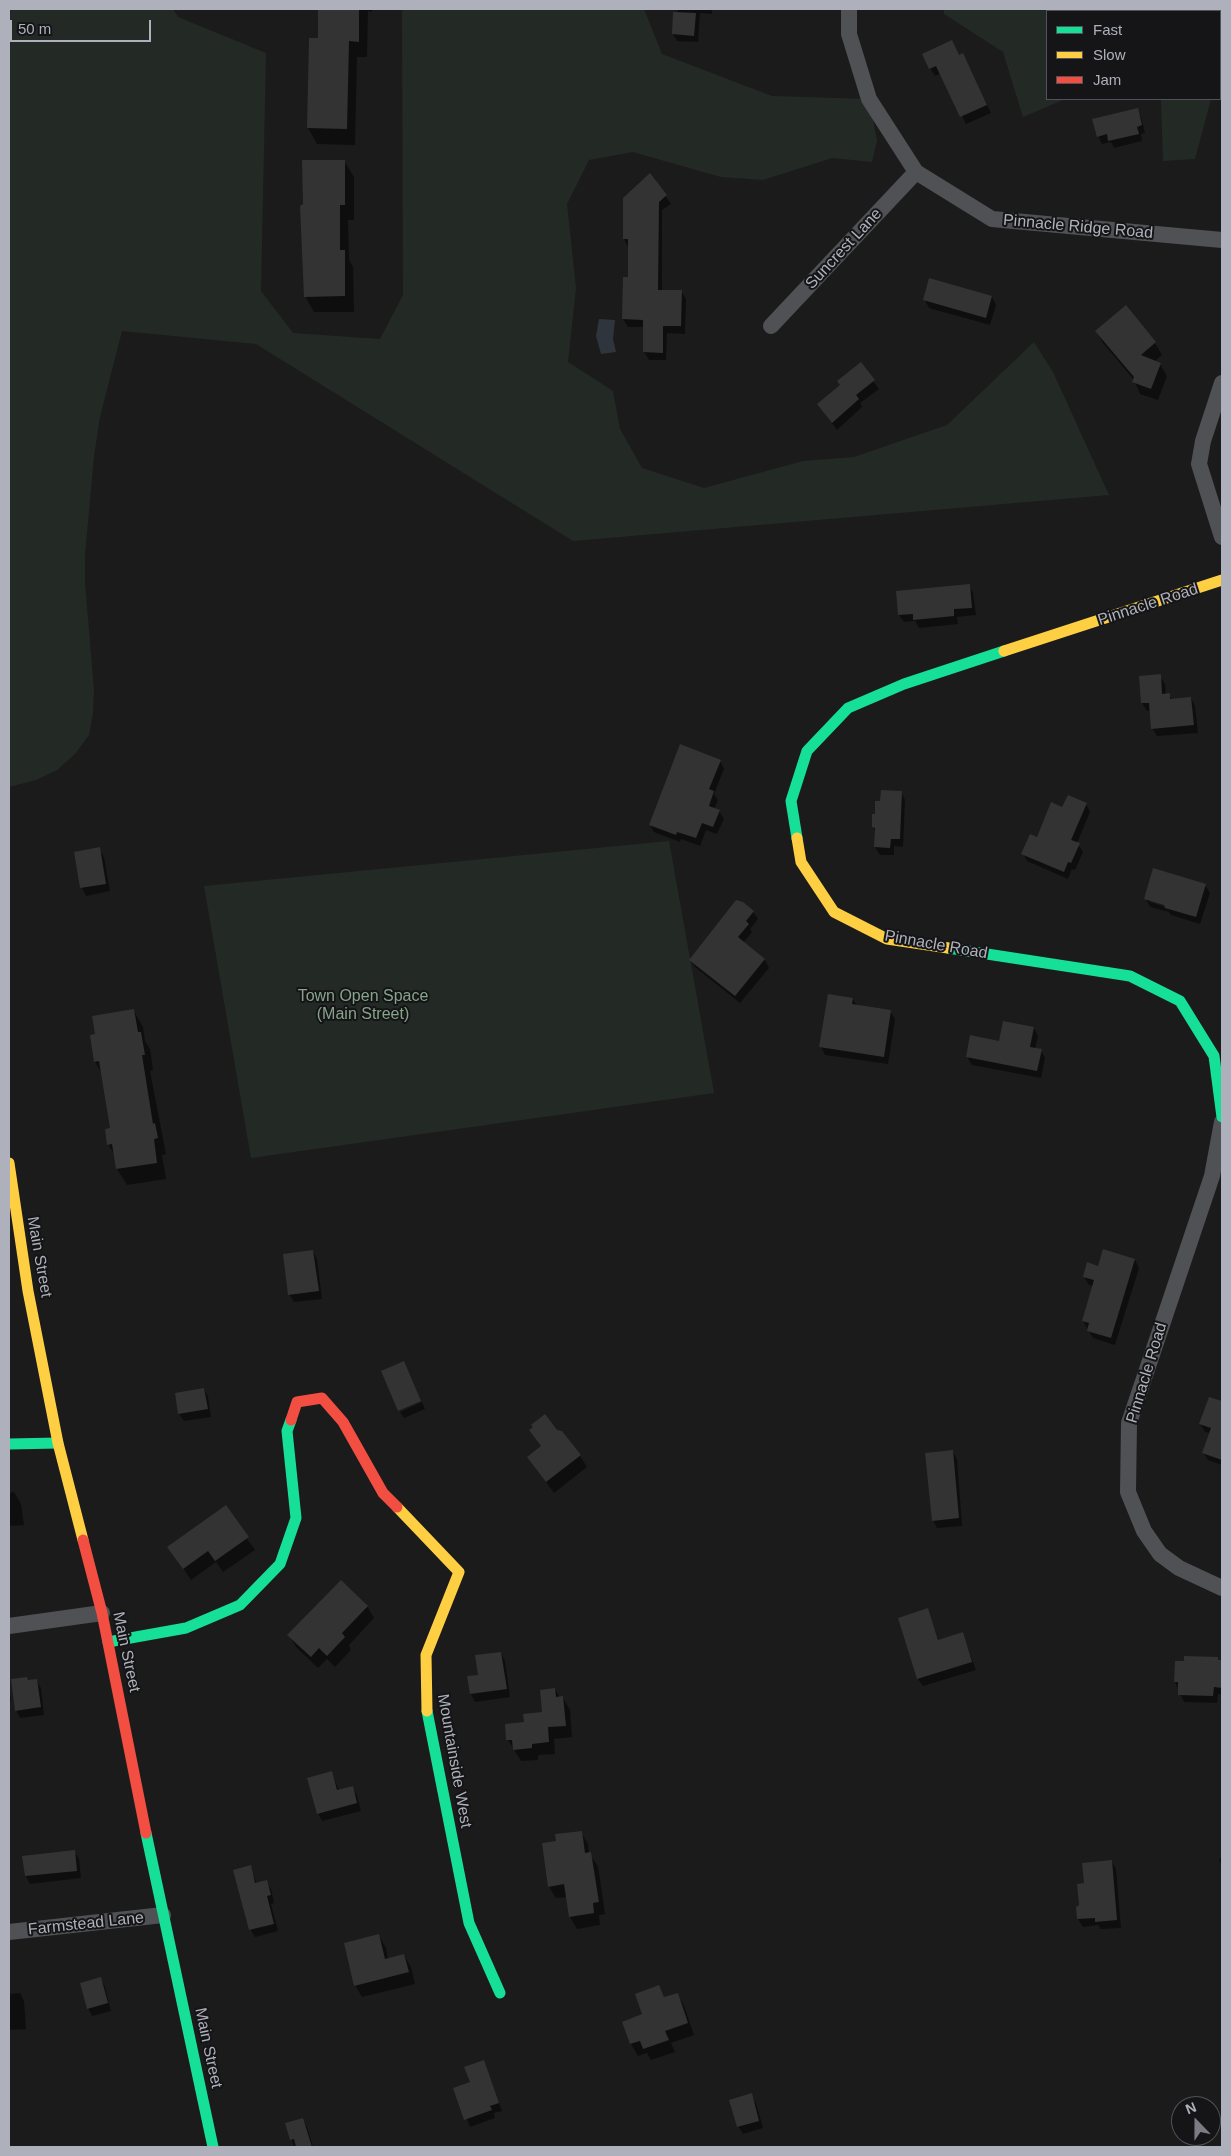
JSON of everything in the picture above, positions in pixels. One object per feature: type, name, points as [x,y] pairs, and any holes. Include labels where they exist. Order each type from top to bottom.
[{"type":"main road","name":"Pinnacle Road","points":[[1222,580],[904,684],[848,708],[807,751],[791,801],[801,862],[834,912],[887,939],[1130,976],[1180,1001],[1214,1056],[1222,1117]]},
{"type":"main road","name":"Main Street","points":[[9,1163],[28,1291],[58,1443],[102,1613],[212,2147]]},
{"type":"main road","name":"Mountainside West","points":[[108,1642],[186,1628],[240,1605],[280,1564],[296,1518],[287,1431],[297,1402],[322,1398],[342,1422],[383,1493],[458,1572],[426,1655],[424,1703],[469,1923],[500,1993]]},
{"type":"main road","points":[[9,1444],[58,1443]]},
{"type":"street","name":"Pinnacle Ridge Road","points":[[849,9],[849,34],[869,99],[916,172],[992,219],[1222,240]]},
{"type":"street","name":"Suncrest Lane","points":[[771,326],[916,172]]},
{"type":"street","points":[[1222,383],[1203,441],[1199,464],[1222,537]]},
{"type":"street","name":"Pinnacle Road","points":[[1222,1122],[1212,1176],[1129,1423],[1128,1492],[1144,1531],[1160,1554],[1179,1568],[1222,1588]]},
{"type":"street","points":[[9,1626],[102,1613]]},
{"type":"street","name":"Farmstead Lane","points":[[9,1932],[163,1916]]},
{"type":"green space","points":[[9,9],[173,9],[178,17],[266,53],[261,291],[293,333],[380,339],[403,295],[402,9],[644,9],[662,54],[772,96],[869,99],[877,141],[872,162],[832,158],[763,180],[721,177],[633,152],[589,160],[567,204],[576,288],[568,362],[613,391],[620,429],[642,468],[704,488],[803,461],[854,457],[947,425],[1034,342],[1053,372],[1109,495],[573,541],[256,344],[122,331],[100,417],[94,456],[85,555],[85,583],[94,690],[93,713],[89,735],[75,754],[57,770],[36,780],[9,787]]},
{"type":"green space","points":[[944,9],[1188,10],[1046,10],[1046,100],[1063,100],[1023,117],[1003,52],[944,14]]},
{"type":"green space","points":[[1161,100],[1211,100],[1195,159],[1163,161]]},
{"type":"green space","name":"Town Open Space (Main Street)","points":[[669,841],[714,1093],[251,1158],[204,886]]},
{"type":"shaded area","points":[[599,319],[615,320],[613,339],[616,352],[601,354],[596,336]]},
{"type":"building","points":[[318,9],[359,9],[359,42],[349,41],[347,129],[307,128],[309,38],[318,38]]},
{"type":"building","points":[[673,12],[696,13],[694,36],[672,34]]},
{"type":"building","points":[[952,40],[959,55],[963,53],[987,105],[960,117],[936,66],[929,69],[922,54]]},
{"type":"building","points":[[1138,108],[1142,125],[1137,127],[1139,134],[1108,141],[1107,134],[1097,137],[1092,119]]},
{"type":"building","points":[[302,160],[345,160],[345,205],[340,205],[340,250],[345,250],[345,296],[304,297],[300,206],[303,204]]},
{"type":"building","points":[[650,173],[667,195],[659,202],[658,290],[682,290],[681,326],[663,326],[663,353],[643,352],[643,320],[622,319],[623,277],[628,277],[628,239],[623,239],[623,198]]},
{"type":"building","points":[[929,278],[992,296],[986,318],[923,300]]},
{"type":"building","points":[[1126,305],[1156,342],[1141,355],[1161,363],[1151,389],[1132,382],[1134,377],[1095,331]]},
{"type":"building","points":[[861,362],[875,380],[856,395],[859,399],[832,423],[817,404],[840,385],[837,381]]},
{"type":"building","points":[[970,584],[972,608],[954,609],[954,616],[913,620],[913,614],[898,615],[896,591]]},
{"type":"building","points":[[1161,674],[1162,694],[1170,693],[1170,699],[1191,697],[1194,725],[1151,729],[1149,703],[1141,703],[1139,676]]},
{"type":"building","points":[[680,744],[721,760],[709,789],[714,791],[709,806],[720,810],[713,827],[702,823],[696,838],[677,832],[676,835],[649,825]]},
{"type":"building","points":[[881,790],[902,791],[900,839],[891,839],[890,848],[874,847],[875,828],[872,827],[872,814],[875,814],[875,801],[880,801]]},
{"type":"building","points":[[1068,795],[1087,803],[1071,840],[1080,843],[1071,863],[1068,862],[1064,872],[1021,854],[1030,834],[1037,837],[1051,802],[1062,807]]},
{"type":"building","points":[[100,847],[106,884],[80,888],[74,852]]},
{"type":"building","points":[[1153,868],[1206,884],[1196,917],[1165,908],[1164,905],[1144,899]]},
{"type":"building","points":[[736,900],[743,902],[754,911],[746,921],[749,924],[738,937],[765,959],[735,996],[689,960]]},
{"type":"building","points":[[828,994],[853,998],[852,1004],[891,1010],[884,1057],[819,1047]]},
{"type":"building","points":[[134,1009],[138,1032],[141,1032],[145,1055],[142,1055],[153,1124],[155,1123],[158,1138],[154,1139],[157,1163],[116,1169],[112,1144],[107,1145],[105,1129],[110,1128],[99,1061],[94,1062],[90,1035],[95,1034],[92,1016]]},
{"type":"building","points":[[1003,1021],[1034,1027],[1030,1047],[1042,1049],[1037,1071],[966,1057],[970,1035],[999,1041]]},
{"type":"building","points":[[1103,1249],[1135,1259],[1111,1338],[1087,1331],[1089,1323],[1082,1321],[1094,1280],[1083,1277],[1087,1262],[1098,1266]]},
{"type":"building","points":[[313,1250],[319,1291],[288,1295],[283,1254]]},
{"type":"building","points":[[404,1361],[421,1401],[398,1411],[381,1371]]},
{"type":"building","points":[[204,1388],[208,1409],[178,1414],[175,1393]]},
{"type":"building","points":[[1209,1397],[1222,1401],[1222,1460],[1202,1453],[1211,1428],[1199,1424]]},
{"type":"building","points":[[545,1414],[557,1430],[562,1431],[581,1455],[546,1482],[527,1457],[541,1446],[529,1430],[533,1427],[531,1425]]},
{"type":"building","points":[[953,1450],[959,1518],[932,1521],[925,1453]]},
{"type":"building","points":[[226,1505],[249,1537],[215,1561],[208,1551],[183,1569],[167,1547]]},
{"type":"building","points":[[341,1580],[368,1606],[342,1633],[345,1637],[327,1656],[319,1648],[311,1657],[287,1635]]},
{"type":"building","points":[[928,1608],[938,1640],[963,1632],[972,1662],[917,1679],[898,1618]]},
{"type":"building","points":[[501,1652],[507,1689],[470,1694],[467,1676],[478,1675],[475,1655]]},
{"type":"building","points":[[1184,1656],[1218,1657],[1218,1660],[1222,1660],[1222,1688],[1214,1687],[1213,1696],[1178,1695],[1178,1682],[1174,1682],[1175,1661],[1184,1661]]},
{"type":"building","points":[[27,1677],[28,1680],[37,1679],[41,1707],[15,1711],[11,1679]]},
{"type":"building","points":[[555,1688],[556,1697],[563,1696],[566,1726],[548,1727],[549,1742],[532,1744],[532,1748],[513,1750],[512,1740],[506,1740],[505,1724],[524,1722],[523,1714],[542,1712],[540,1690]]},
{"type":"building","points":[[332,1771],[337,1790],[353,1786],[357,1803],[317,1814],[307,1778]]},
{"type":"building","points":[[582,1831],[585,1853],[591,1852],[599,1902],[593,1903],[594,1913],[569,1917],[564,1884],[548,1887],[542,1843],[556,1841],[555,1834]]},
{"type":"building","points":[[75,1850],[77,1871],[25,1876],[22,1856]]},
{"type":"building","points":[[1112,1860],[1117,1920],[1095,1922],[1095,1918],[1077,1919],[1076,1907],[1079,1905],[1077,1884],[1084,1883],[1082,1863]]},
{"type":"building","points":[[251,1865],[255,1883],[267,1880],[271,1895],[267,1896],[274,1924],[249,1930],[233,1870]]},
{"type":"building","points":[[379,1934],[385,1959],[404,1954],[409,1972],[354,1986],[344,1943]]},
{"type":"building","points":[[101,1977],[108,2003],[87,2009],[80,1983]]},
{"type":"building","points":[[659,1985],[664,1997],[678,1993],[688,2023],[665,2031],[669,2040],[643,2049],[640,2041],[630,2044],[622,2022],[642,2014],[635,1994]]},
{"type":"building","points":[[484,2060],[499,2103],[490,2106],[492,2110],[464,2120],[453,2088],[470,2082],[464,2067]]},
{"type":"building","points":[[752,2093],[759,2121],[737,2127],[729,2100]]},
{"type":"building","points":[[303,2118],[312,2147],[296,2147],[294,2139],[290,2140],[285,2123]]},
{"type":"traffic: fast","points":[[797,838],[791,801],[807,751],[848,708],[904,684],[1004,651]]},
{"type":"traffic: fast","points":[[948,948],[1130,976],[1180,1001],[1214,1056],[1222,1117]]},
{"type":"traffic: fast","points":[[108,1642],[186,1628],[240,1605],[280,1564],[296,1518],[287,1431],[291,1420]]},
{"type":"traffic: fast","points":[[9,1444],[58,1443]]},
{"type":"traffic: fast","points":[[427,1711],[469,1923],[500,1993]]},
{"type":"traffic: fast","points":[[146,1833],[213,2147]]},
{"type":"traffic: slow","points":[[1004,651],[1222,580]]},
{"type":"traffic: slow","points":[[797,838],[801,862],[834,912],[887,939],[948,948]]},
{"type":"traffic: slow","points":[[9,1163],[28,1291],[58,1443],[83,1540]]},
{"type":"traffic: slow","points":[[397,1507],[459,1572],[426,1655],[427,1711]]},
{"type":"traffic: jam","points":[[291,1420],[297,1402],[322,1398],[343,1422],[383,1493],[397,1507]]},
{"type":"traffic: jam","points":[[83,1540],[102,1613],[146,1833]]}]
